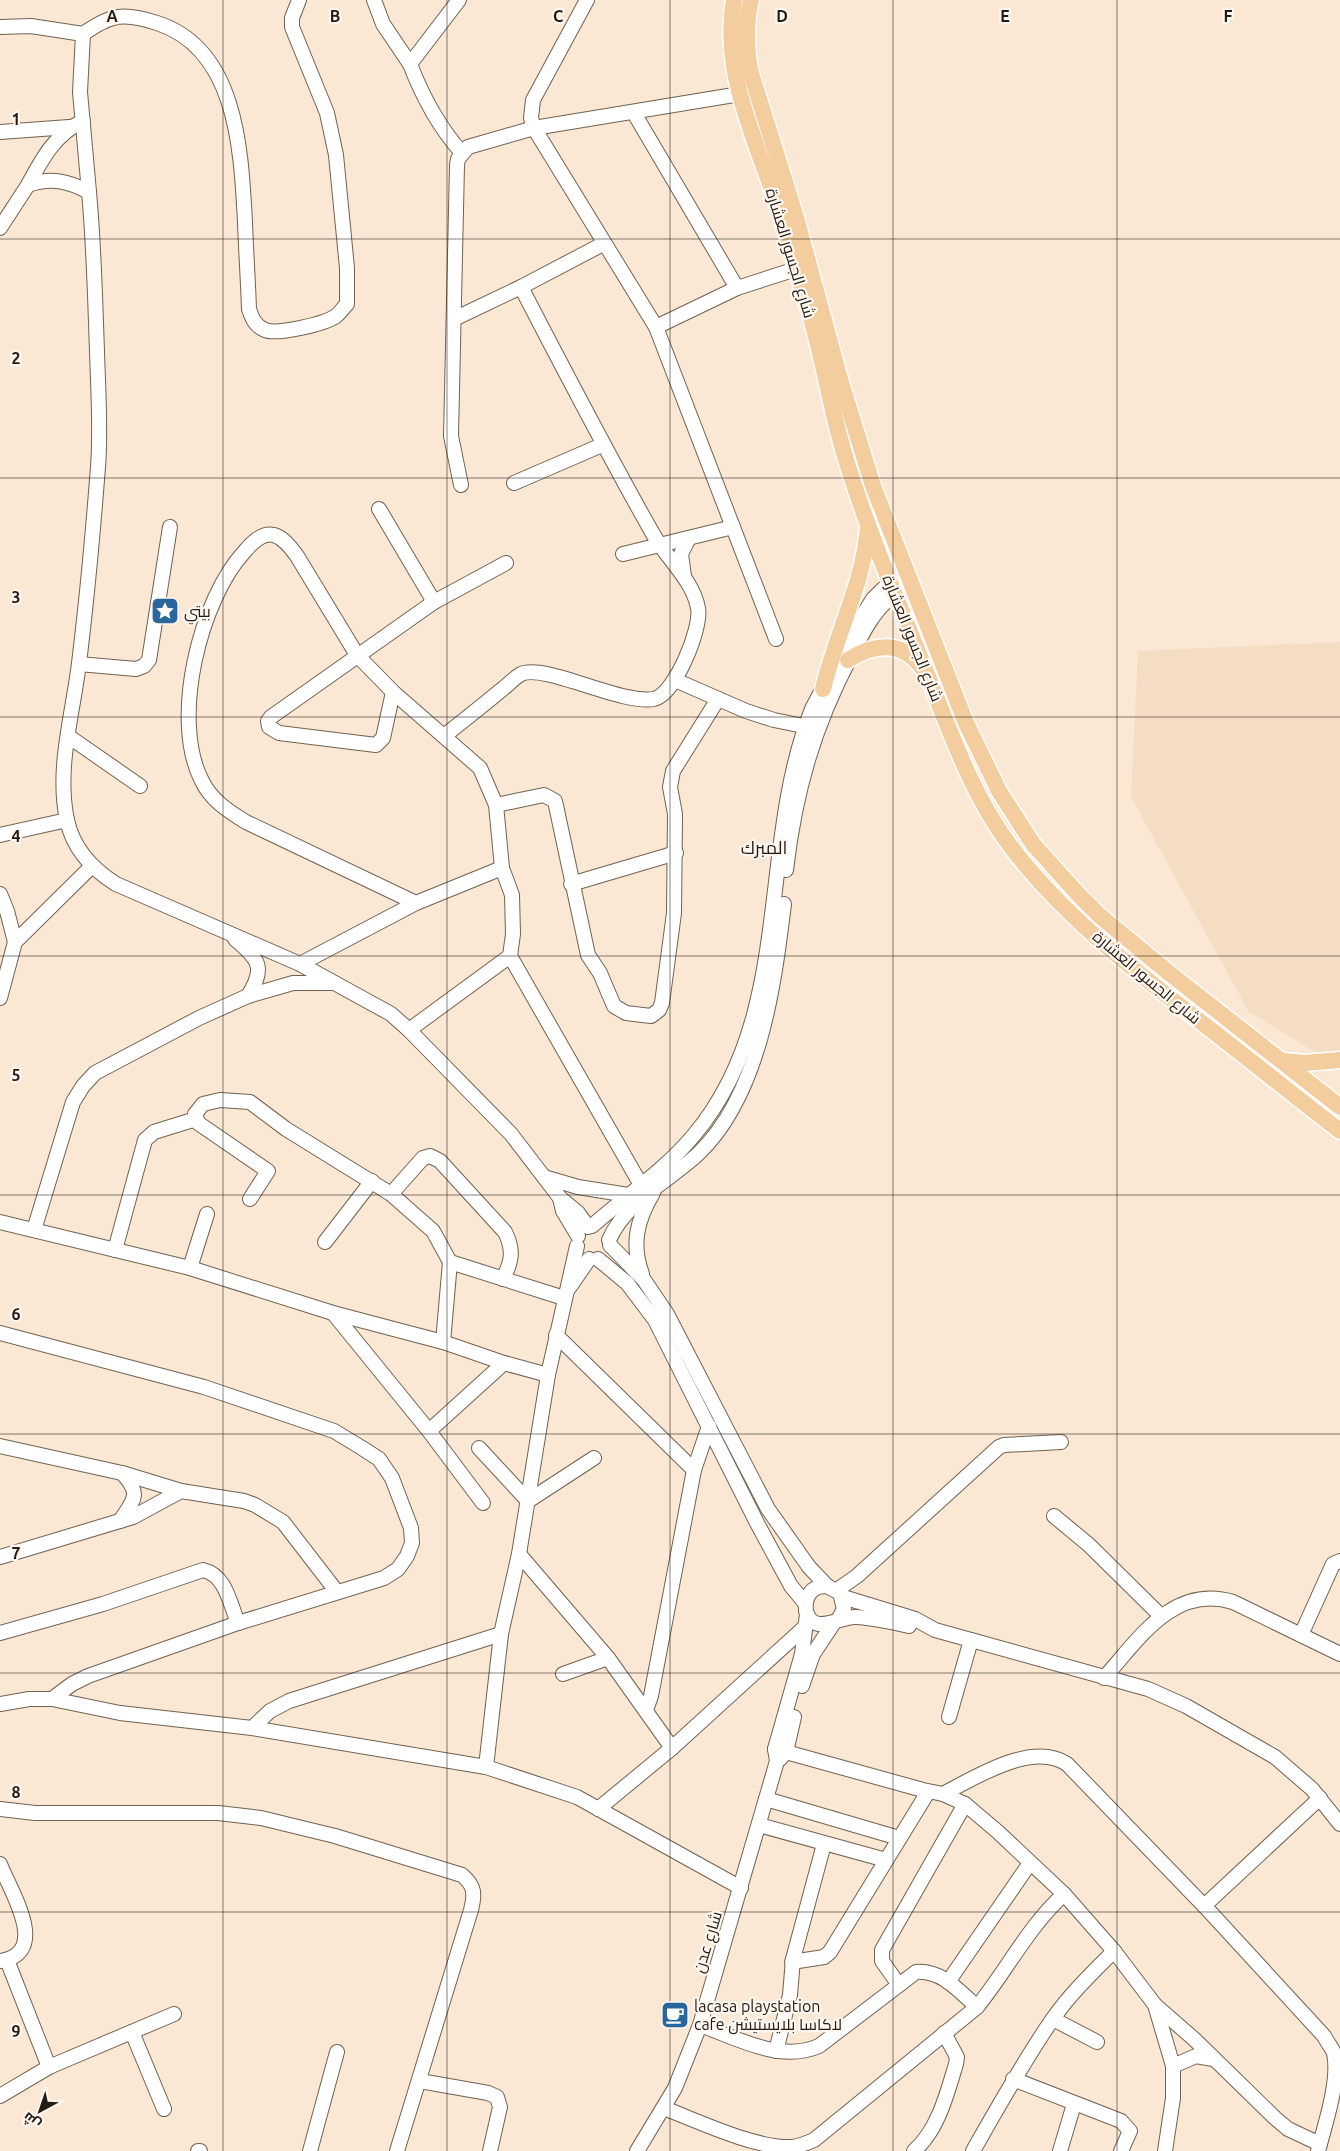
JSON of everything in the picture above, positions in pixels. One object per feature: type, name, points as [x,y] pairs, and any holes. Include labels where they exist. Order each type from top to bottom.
[{"type":"main road","name":"شارع الجسور العشارة","points":[[751,0],[746,26],[746,46],[756,92],[800,232],[860,445],[882,511],[942,666],[982,758],[1033,844],[1076,893],[1100,916],[1169,973],[1340,1106]]},
{"type":"main road","name":"شارع الجسور العشارة","points":[[733,2],[730,36],[733,65],[740,94],[780,214],[814,329],[844,452],[892,590],[977,792],[1008,843],[1024,863],[1076,917],[1131,966],[1340,1130]]},
{"type":"main road","points":[[822,689],[833,649],[863,565],[868,524]]},
{"type":"main road","points":[[848,660],[870,648],[894,648],[917,661],[928,677]]},
{"type":"main road","points":[[1283,1062],[1340,1060]]},
{"type":"main road","points":[[1298,1098],[1320,1090]]},
{"type":"main road","points":[[1312,1109],[1320,1090]]},
{"type":"street","points":[[0,27],[31,26],[84,34],[100,22],[119,15],[140,18],[160,24],[181,34],[212,67],[233,113],[239,144],[249,309],[253,321],[263,329],[272,332],[315,324],[335,317],[346,304],[346,258],[339,203],[336,155],[327,114],[292,27],[292,18],[298,0]]},
{"type":"street","points":[[374,0],[383,24],[410,64],[429,108],[445,134],[462,153]]},
{"type":"street","points":[[410,64],[459,0]]},
{"type":"street","points":[[587,0],[533,100],[531,118],[534,128],[603,244],[656,327],[776,639]]},
{"type":"street","points":[[84,34],[80,92],[93,239],[99,430],[98,466],[79,664],[68,736],[64,788],[67,820],[76,844],[91,867],[128,890],[225,930],[300,964],[390,1014],[409,1030],[510,1134],[560,1198],[563,1211],[584,1234]]},
{"type":"street","points":[[461,485],[451,436],[457,165],[462,153],[475,145],[534,128],[740,94]]},
{"type":"street","points":[[634,113],[737,288]]},
{"type":"street","points":[[0,132],[69,127],[83,121]]},
{"type":"street","points":[[0,228],[50,147],[69,127]]},
{"type":"street","points":[[28,185],[49,179],[70,182],[89,192]]},
{"type":"street","points":[[454,319],[521,287],[603,244]]},
{"type":"street","points":[[656,327],[737,288],[796,269]]},
{"type":"street","points":[[444,736],[521,674],[543,674],[643,699],[660,697],[675,680],[699,617],[698,607],[684,577],[659,544],[602,445],[521,287]]},
{"type":"street","points":[[514,483],[602,445]]},
{"type":"street","points":[[379,509],[434,602]]},
{"type":"street","points":[[79,664],[136,669],[144,666],[149,660],[170,527]]},
{"type":"street","points":[[623,554],[733,527]]},
{"type":"street","points":[[416,903],[225,810],[211,795],[196,767],[190,736],[190,705],[196,654],[216,595],[241,555],[254,541],[265,536],[274,535],[287,543],[297,556],[357,655],[393,692],[480,768],[496,805],[502,868],[512,896],[513,934],[510,956],[641,1185]]},
{"type":"street","points":[[684,577],[681,554],[688,538]]},
{"type":"street","points":[[393,692],[383,738],[376,745],[279,733],[269,727],[268,722],[271,717],[357,655],[434,602],[506,563]]},
{"type":"street","points":[[565,1295],[594,1259],[606,1254],[613,1231],[630,1208],[698,1153],[721,1128],[745,1084],[765,1018],[781,930],[792,822],[811,727],[822,689],[863,614],[877,594],[911,582]]},
{"type":"street","points":[[486,1767],[501,1634],[528,1501],[548,1374],[565,1295],[584,1234],[694,1136],[726,1086],[747,1041],[758,997],[774,908],[782,823],[795,761],[811,727],[848,660],[892,590]]},
{"type":"street","points":[[675,680],[718,699],[774,720],[811,727]]},
{"type":"street","points":[[496,805],[544,795],[555,801],[571,884],[588,955],[600,973],[611,1002],[626,1014],[651,1016],[659,1010],[662,1003],[674,913],[675,814],[670,787],[673,771],[718,699]]},
{"type":"street","points":[[68,736],[140,786]]},
{"type":"street","points":[[0,835],[67,820]]},
{"type":"street","points":[[571,884],[676,852]]},
{"type":"street","points":[[0,998],[2,983],[15,942],[91,867]]},
{"type":"street","points":[[300,964],[416,903],[502,868]]},
{"type":"street","points":[[0,894],[7,911],[15,942]]},
{"type":"street","points":[[225,930],[249,950],[257,961],[260,971],[248,996]]},
{"type":"street","points":[[409,1030],[510,956]]},
{"type":"street","points":[[34,1230],[63,1129],[73,1102],[83,1086],[95,1073],[199,1018],[248,996],[293,984],[337,983]]},
{"type":"street","points":[[250,1199],[266,1176],[267,1168],[201,1126],[196,1118],[197,1110],[203,1104],[220,1100],[250,1102],[286,1129],[391,1194],[433,1232],[450,1262],[443,1342]]},
{"type":"street","points":[[115,1250],[145,1140],[154,1132],[196,1118]]},
{"type":"street","points":[[391,1194],[422,1158],[430,1156],[440,1161],[504,1232],[513,1255],[503,1279]]},
{"type":"street","points":[[544,1177],[578,1187],[628,1196]]},
{"type":"street","points":[[325,1242],[372,1181]]},
{"type":"street","points":[[644,1280],[636,1258],[636,1236],[645,1206],[656,1188]]},
{"type":"street","points":[[190,1268],[208,1214]]},
{"type":"street","points":[[0,1222],[190,1268],[333,1313],[443,1342],[504,1363],[548,1374]]},
{"type":"street","points":[[584,1234],[602,1229],[609,1243],[644,1280],[683,1341],[749,1475],[768,1509],[809,1567],[836,1591],[844,1609],[836,1622]]},
{"type":"street","points":[[584,1234],[581,1254],[594,1259],[622,1278],[642,1299],[667,1341],[757,1523],[806,1615],[818,1624],[864,1618],[935,1630],[1148,1689],[1186,1706],[1275,1757],[1320,1798],[1340,1824]]},
{"type":"street","points":[[450,1262],[503,1279],[565,1295]]},
{"type":"street","points":[[333,1313],[428,1431],[483,1504]]},
{"type":"street","points":[[0,1333],[204,1387],[334,1430],[379,1459],[392,1478],[406,1508],[412,1528],[412,1543],[407,1556],[398,1569],[384,1578],[238,1624],[88,1676],[72,1684],[52,1699]]},
{"type":"street","points":[[556,1335],[694,1470]]},
{"type":"street","points":[[428,1431],[504,1363]]},
{"type":"street","points":[[646,1710],[651,1696],[694,1470],[709,1426]]},
{"type":"street","points":[[836,1591],[857,1576],[999,1447],[1004,1445],[1061,1442]]},
{"type":"street","points":[[0,1446],[122,1474],[181,1491],[244,1501],[267,1510],[283,1522],[297,1537],[337,1592]]},
{"type":"street","points":[[479,1448],[528,1501]]},
{"type":"street","points":[[528,1501],[594,1458]]},
{"type":"street","points":[[120,1521],[134,1500],[135,1494],[133,1486],[122,1474]]},
{"type":"street","points":[[0,1557],[120,1521],[181,1491]]},
{"type":"street","points":[[1054,1516],[1090,1545],[1160,1615]]},
{"type":"street","points":[[518,1554],[608,1658],[672,1748]]},
{"type":"street","points":[[1301,1635],[1333,1564],[1340,1561]]},
{"type":"street","points":[[0,1633],[103,1604],[204,1570],[211,1572],[220,1579],[238,1624]]},
{"type":"street","points":[[598,1809],[672,1748],[806,1615],[812,1590],[836,1591],[915,1619],[935,1630]]},
{"type":"street","points":[[1104,1678],[1160,1615],[1193,1601],[1220,1598],[1233,1602],[1340,1654]]},
{"type":"street","name":"شارع عدن","points":[[780,1754],[802,1654],[806,1615]]},
{"type":"street","name":"شارع عدن","points":[[637,2151],[664,2108],[678,2080],[700,2025],[766,1799],[813,1654],[836,1622]]},
{"type":"street","points":[[252,1728],[270,1711],[289,1701],[501,1634]]},
{"type":"street","points":[[949,1717],[971,1640]]},
{"type":"street","points":[[563,1674],[608,1658]]},
{"type":"street","points":[[0,1704],[29,1699],[52,1699],[120,1713],[252,1728],[486,1767],[577,1798],[741,1888]]},
{"type":"street","points":[[780,1754],[928,1792],[943,1794],[965,1804],[1064,1894],[1114,1951],[1155,2005],[1194,2039],[1275,2118],[1319,2147],[1334,2091],[1336,2067],[1334,2054],[1324,2036],[1204,1906],[1067,1764],[1059,1758],[1046,1755],[1022,1759],[990,1770],[943,1794]]},
{"type":"street","points":[[792,1962],[824,1957],[830,1952],[928,1792]]},
{"type":"street","points":[[1204,1906],[1320,1798]]},
{"type":"street","points":[[766,1799],[899,1838]]},
{"type":"street","points":[[899,1985],[882,1961],[882,1950],[965,1804]]},
{"type":"street","points":[[0,1810],[35,1813],[218,1813],[261,1818],[335,1836],[462,1875],[474,1888],[472,1910],[397,2151]]},
{"type":"street","points":[[759,1825],[886,1860]]},
{"type":"street","points":[[776,2051],[790,1995],[792,1962],[824,1844]]},
{"type":"street","points":[[948,1982],[1030,1863]]},
{"type":"street","points":[[0,1864],[26,1926],[23,1944],[12,1957],[3,1960],[49,2067]]},
{"type":"street","points":[[664,2108],[753,2140],[782,2147],[804,2144],[827,2130],[976,2007],[993,1987],[1041,1916],[1064,1894]]},
{"type":"street","points":[[973,2151],[1014,2079],[1053,2019],[1071,1995],[1114,1951]]},
{"type":"street","points":[[700,2025],[776,2051],[794,2053],[807,2051],[819,2046],[916,1972],[926,1971],[948,1982],[976,2007]]},
{"type":"street","points":[[1155,2005],[1173,2066],[1174,2098],[1165,2151]]},
{"type":"street","points":[[0,2096],[49,2067],[174,2014]]},
{"type":"street","points":[[1053,2019],[1097,2042]]},
{"type":"street","points":[[132,2032],[164,2109]]},
{"type":"street","points":[[914,2151],[929,2134],[935,2123],[956,2064],[957,2057],[944,2033]]},
{"type":"street","points":[[310,2151],[337,2052]]},
{"type":"street","points":[[1173,2066],[1196,2056],[1213,2059]]},
{"type":"street","points":[[1014,2079],[1074,2104],[1106,2114],[1128,2127],[1130,2131],[1128,2139],[1121,2151]]},
{"type":"street","points":[[420,2081],[488,2093],[497,2097],[500,2107],[490,2151]]},
{"type":"street","points":[[1060,2151],[1074,2104]]},
{"type":"shaded area","points":[[1340,642],[1340,1067],[1249,1012],[1131,797],[1138,651]]},
{"type":"place","name":"بيتي","points":[[165,611]]},
{"type":"place","name":"lacasa playstation cafe لاكاسا بلايستيشن","points":[[675,2015]]},
{"type":"district","name":"المبرك","points":[[764,847]]}]
